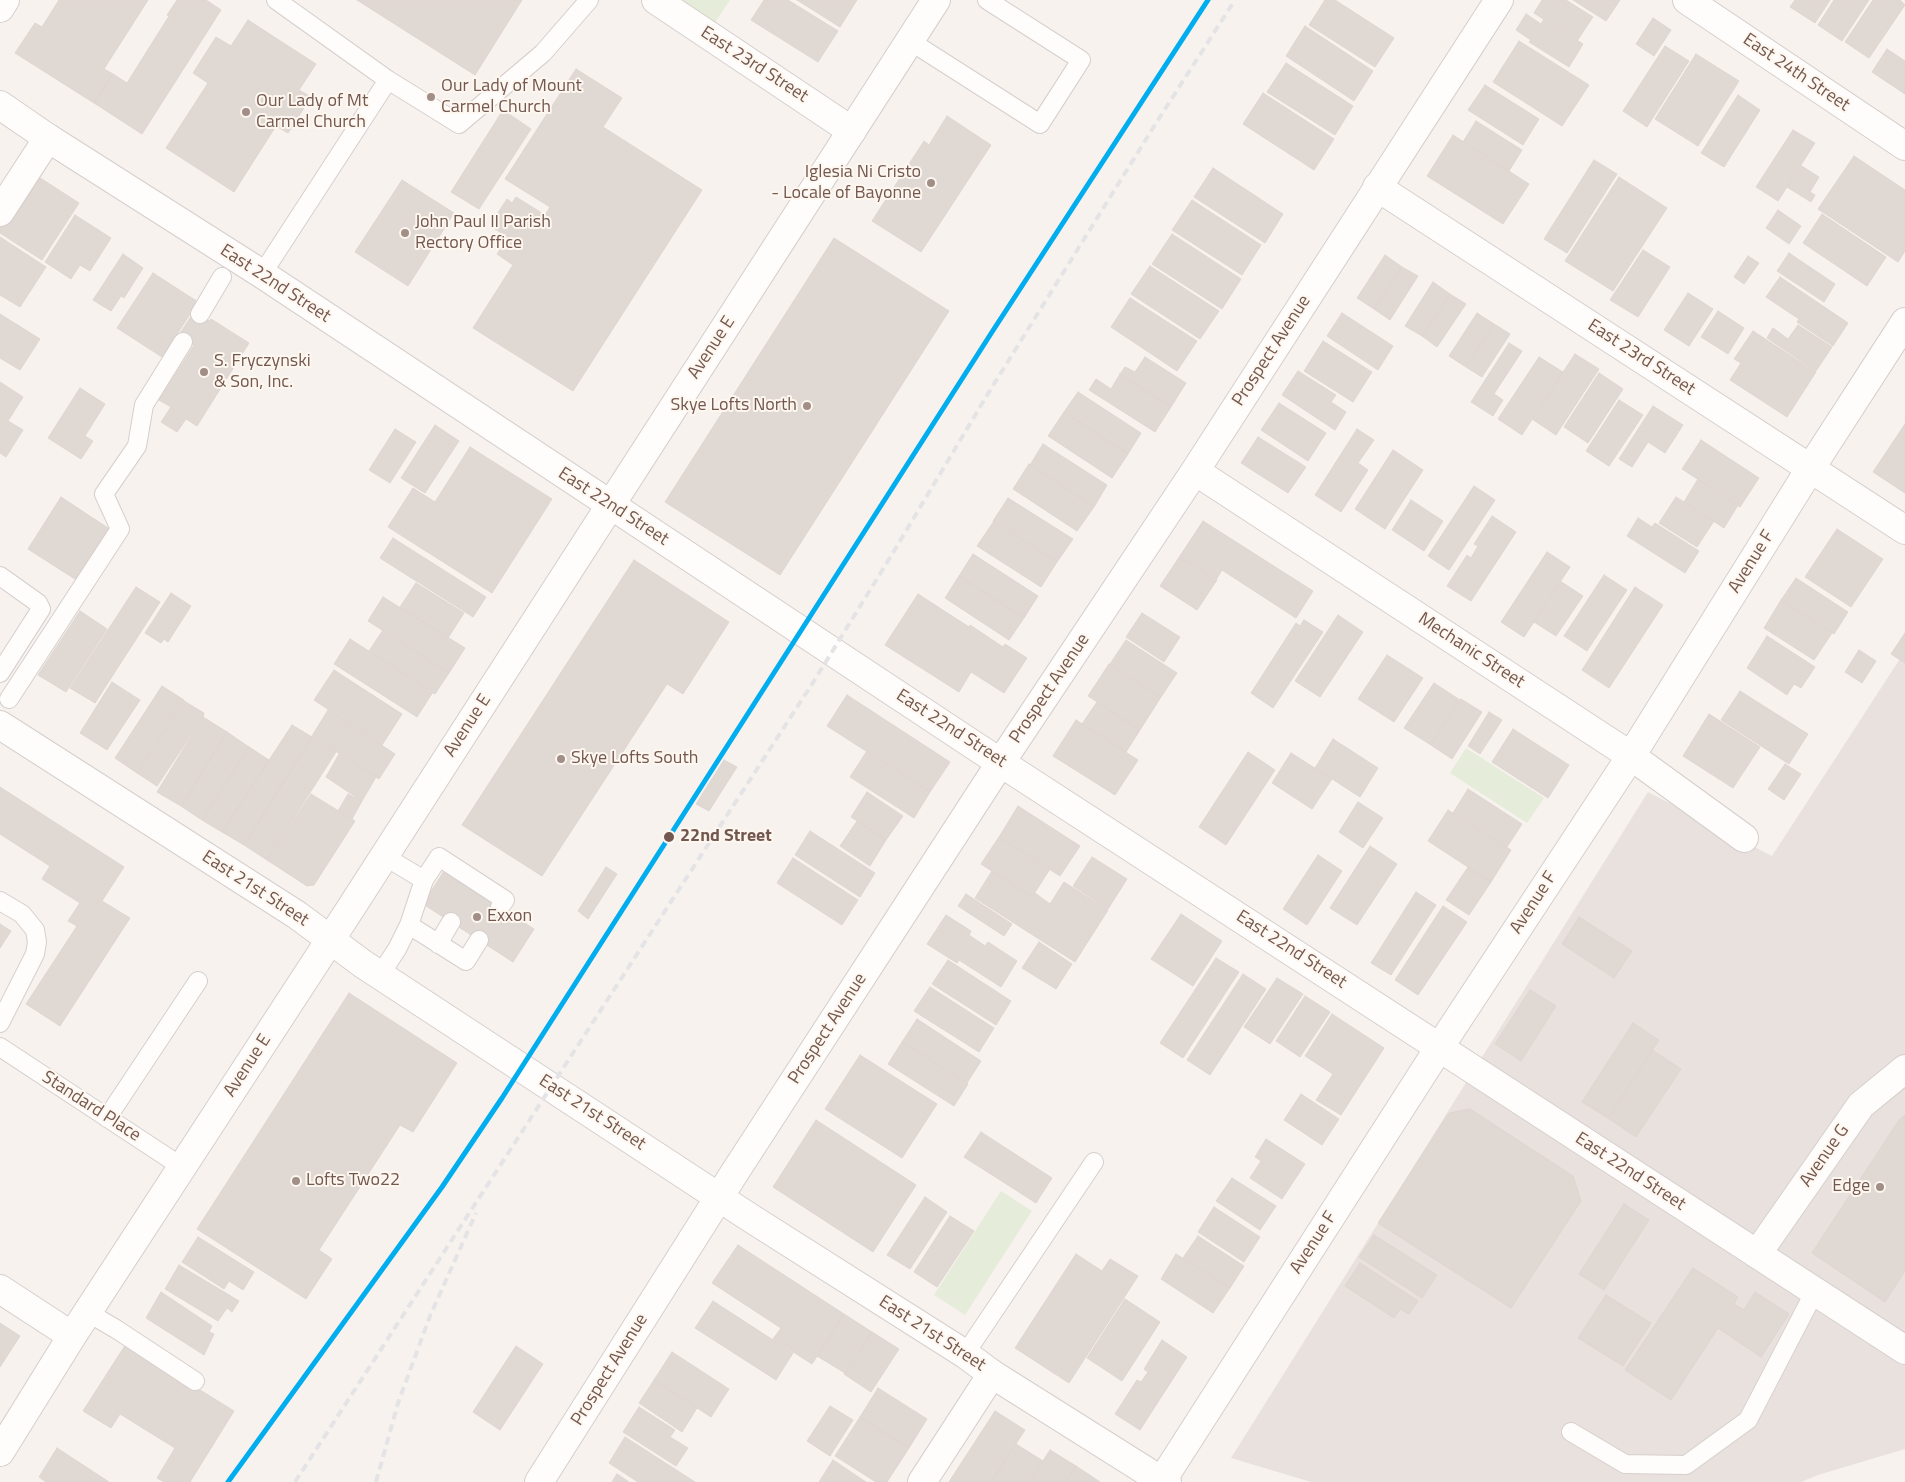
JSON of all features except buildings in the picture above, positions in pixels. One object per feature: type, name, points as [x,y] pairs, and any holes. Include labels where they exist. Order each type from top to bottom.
[{"type":"street","points":[[0,8],[5,0]]},
{"type":"street","name":"East 23rd Street","points":[[656,0],[852,130]]},
{"type":"street","name":"Avenue E","points":[[0,1452],[87,1312],[330,940],[936,0]]},
{"type":"street","name":"Prospect Avenue","points":[[539,1482],[719,1197],[1001,762],[1195,471],[1499,0]]},
{"type":"street","name":"East 24th Street","points":[[1687,0],[1905,146]]},
{"type":"street","name":"East 22nd Street","points":[[0,104],[48,138],[262,274],[610,506],[642,524],[1001,762],[1905,1350]]},
{"type":"street","points":[[0,212],[48,138]]},
{"type":"street","name":"East 23rd Street","points":[[1377,187],[1905,530]]},
{"type":"street","name":"Avenue F","points":[[1163,1482],[1439,1048],[1631,756],[1810,469],[1905,322]]},
{"type":"street","name":"Mechanic Street","points":[[1195,471],[1631,756],[1744,838]]},
{"type":"street","name":"East 21st Street","points":[[0,725],[297,915],[380,975],[719,1197],[1163,1482]]},
{"type":"street","name":"Avenue G","points":[[1757,1254],[1861,1105],[1905,1069]]},
{"type":"street","points":[[0,1289],[72,1336]]},
{"type":"street","points":[[922,1482],[992,1374]]},
{"type":"lane","points":[[276,0],[388,80],[459,124],[543,53],[588,0]]},
{"type":"lane","points":[[910,40],[1040,124],[1081,60],[987,0]]},
{"type":"lane","points":[[262,274],[388,80]]},
{"type":"lane","points":[[200,314],[222,277]]},
{"type":"lane","points":[[9,699],[120,529],[104,494],[137,446],[144,405],[183,342]]},
{"type":"lane","points":[[0,576],[38,603],[41,609],[0,673]]},
{"type":"lane","points":[[384,856],[424,880]]},
{"type":"lane","points":[[380,975],[397,949],[409,925],[424,880],[439,857],[475,885],[506,900],[500,907]]},
{"type":"lane","points":[[0,900],[22,914],[35,930],[37,942],[34,954],[0,1024]]},
{"type":"lane","points":[[438,944],[451,922]]},
{"type":"lane","points":[[409,925],[466,961],[479,940]]},
{"type":"lane","points":[[107,1118],[198,981]]},
{"type":"lane","name":"Standard Place","points":[[0,1047],[182,1167]]},
{"type":"lane","points":[[965,1354],[1094,1162]]},
{"type":"lane","points":[[1571,1432],[1626,1464],[1686,1465],[1748,1420],[1815,1291]]},
{"type":"lane","points":[[87,1312],[116,1329],[195,1382]]},
{"type":"shaded area","points":[[1905,651],[1905,1449],[1818,1475],[1801,1482],[1311,1482],[1231,1458],[1648,792],[1772,856]]},
{"type":"green space","points":[[671,0],[730,0],[712,27]]},
{"type":"green space","points":[[1466,748],[1544,798],[1527,823],[1450,773]]},
{"type":"green space","points":[[1001,1191],[1032,1211],[965,1315],[934,1295]]},
{"type":"railway","points":[[295,1482],[814,681],[989,392],[1235,0]]},
{"type":"railway","points":[[376,1482],[398,1403],[430,1316],[476,1213]]},
{"type":"transit line","points":[[228,1482],[442,1187],[502,1098],[992,332],[1208,0]]},
{"type":"place","name":"Our Lady of Mount Carmel Church","points":[[431,97]]},
{"type":"place","name":"Our Lady of Mt Carmel Church","points":[[246,112]]},
{"type":"place","name":"Iglesia Ni Cristo - Locale of Bayonne","points":[[931,183]]},
{"type":"place","name":"John Paul II Parish Rectory Office","points":[[405,233]]},
{"type":"place","name":"S. Fryczynski & Son, Inc.","points":[[204,372]]},
{"type":"place","name":"Skye Lofts North","points":[[807,406]]},
{"type":"place","name":"Skye Lofts South","points":[[561,759]]},
{"type":"place","name":"22nd Street","points":[[669,837]]},
{"type":"place","name":"Exxon","points":[[477,917]]},
{"type":"place","name":"Lofts Two22","points":[[296,1181]]},
{"type":"place","name":"Edge","points":[[1880,1187]]}]
